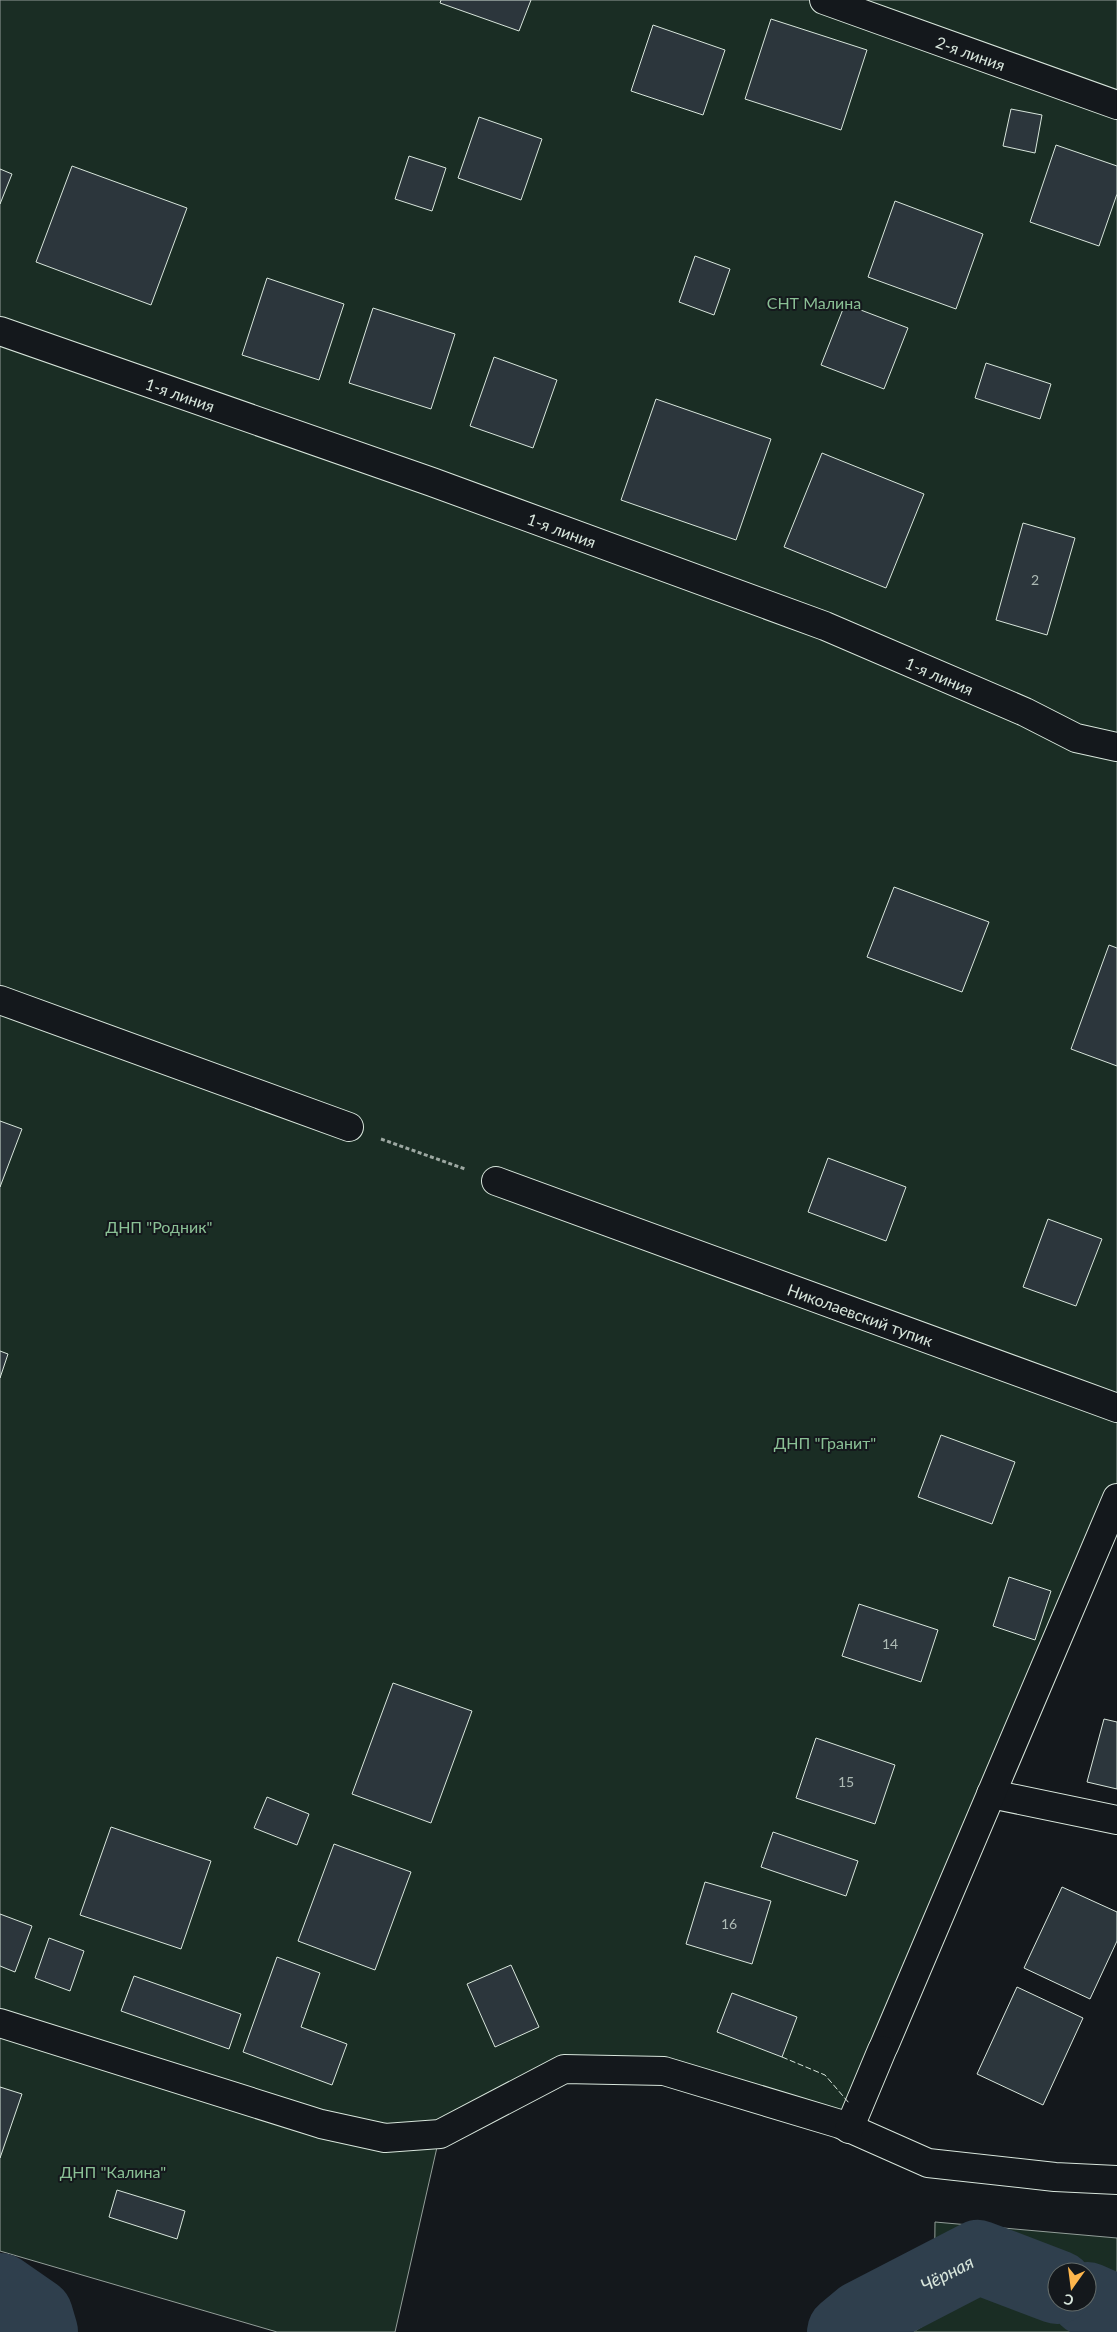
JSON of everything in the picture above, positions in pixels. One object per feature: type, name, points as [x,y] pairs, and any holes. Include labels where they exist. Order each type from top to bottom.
[{"type":"street","name":"2-я линия","points":[[824,0],[1117,105]]},
{"type":"street","name":"1-я линия","points":[[0,331],[432,482],[825,626],[1025,712],[1076,738],[1117,748]]},
{"type":"street","points":[[0,1000],[349,1127]]},
{"type":"street","name":"Николаевский тупик","points":[[496,1181],[1117,1408]]},
{"type":"street","points":[[849,2129],[1117,1498]]},
{"type":"street","points":[[991,1794],[1117,1820]]},
{"type":"street","points":[[0,2023],[321,2124],[385,2138],[440,2134],[564,2069],[664,2070],[849,2129],[928,2163],[1055,2177],[1117,2180]]},
{"type":"path","points":[[349,1127],[496,1181]]},
{"type":"green space","points":[[0,0],[1117,0],[1117,1498],[848,2131],[664,2071],[564,2069],[440,2134],[395,2332],[277,2332],[0,2251]]},
{"type":"green space","points":[[935,2222],[1117,2238],[1117,2332],[913,2332],[934,2319]]},
{"type":"building","points":[[441,0],[531,0],[519,31],[440,3]]},
{"type":"building","points":[[771,19],[867,50],[841,130],[745,99]]},
{"type":"building","points":[[653,25],[725,50],[703,115],[631,91]]},
{"type":"building","points":[[1011,109],[1042,115],[1035,153],[1003,146]]},
{"type":"building","points":[[479,117],[542,139],[521,200],[458,178]]},
{"type":"building","points":[[1056,145],[1117,166],[1117,194],[1099,246],[1030,222]]},
{"type":"building","points":[[409,156],[446,168],[432,211],[395,199]]},
{"type":"building","points":[[72,166],[187,208],[151,305],[36,262]]},
{"type":"building","points":[[0,169],[12,174],[0,204]]},
{"type":"building","points":[[895,201],[983,234],[956,309],[868,277]]},
{"type":"building","points":[[695,256],[730,269],[714,315],[679,302]]},
{"type":"building","points":[[267,278],[344,304],[319,380],[242,355]]},
{"type":"building","points":[[845,304],[908,328],[884,389],[821,365]]},
{"type":"building","points":[[373,308],[455,334],[431,409],[349,383]]},
{"type":"building","points":[[494,357],[557,380],[533,448],[470,426]]},
{"type":"building","points":[[986,363],[1051,384],[1040,419],[975,398]]},
{"type":"building","points":[[656,399],[771,439],[736,540],[621,500]]},
{"type":"building","points":[[822,453],[924,494],[886,588],[784,547]]},
{"type":"building","points":[[1023,523],[1075,538],[1047,635],[996,620]]},
{"type":"building","points":[[894,887],[989,922],[962,992],[867,957]]},
{"type":"building","points":[[1109,945],[1117,948],[1117,1066],[1071,1049]]},
{"type":"building","points":[[0,1121],[22,1129],[0,1187]]},
{"type":"building","points":[[828,1158],[906,1187],[886,1241],[808,1212]]},
{"type":"building","points":[[1048,1219],[1102,1239],[1076,1306],[1023,1287]]},
{"type":"building","points":[[0,1351],[8,1354],[0,1378]]},
{"type":"building","points":[[941,1435],[1015,1462],[992,1524],[918,1497]]},
{"type":"building","points":[[1009,1577],[1051,1591],[1035,1640],[993,1626]]},
{"type":"building","points":[[859,1604],[938,1630],[921,1682],[842,1656]]},
{"type":"building","points":[[393,1683],[472,1711],[431,1823],[352,1794]]},
{"type":"building","points":[[1104,1719],[1117,1722],[1117,1789],[1087,1782]]},
{"type":"building","points":[[816,1738],[895,1765],[875,1824],[796,1798]]},
{"type":"building","points":[[267,1797],[309,1814],[297,1845],[254,1828]]},
{"type":"building","points":[[111,1827],[211,1861],[181,1949],[80,1915]]},
{"type":"building","points":[[773,1832],[858,1861],[846,1896],[761,1867]]},
{"type":"building","points":[[334,1844],[411,1872],[375,1970],[298,1941]]},
{"type":"building","points":[[705,1882],[771,1901],[752,1964],[686,1944]]},
{"type":"building","points":[[1062,1887],[1117,1912],[1117,1941],[1090,1999],[1024,1968]]},
{"type":"building","points":[[0,1914],[32,1926],[15,1972],[0,1966]]},
{"type":"building","points":[[49,1938],[84,1951],[70,1991],[35,1978]]},
{"type":"building","points":[[277,1957],[320,1973],[301,2027],[347,2044],[332,2085],[243,2052]]},
{"type":"building","points":[[511,1965],[539,2027],[495,2047],[467,1984]]},
{"type":"building","points":[[134,1976],[241,2014],[229,2049],[121,2011]]},
{"type":"building","points":[[1017,1987],[1083,2018],[1043,2105],[977,2074]]},
{"type":"building","points":[[732,1993],[797,2017],[782,2057],[717,2032]]},
{"type":"building","points":[[0,2087],[22,2094],[0,2158]]},
{"type":"building","points":[[117,2190],[185,2211],[177,2239],[109,2217]]},
{"type":"waterway","name":"Чёрная","points":[[844,2332],[862,2317],[978,2257],[1047,2283]]},
{"type":"waterway","name":"Чёрная","points":[[0,2290],[36,2315],[41,2332]]},
{"type":"waterway","name":"Чёрная","points":[[1097,2303],[1117,2312]]},
{"type":"fence","points":[[782,2057],[825,2075],[849,2103]]},
{"type":"park label","name":"СНТ Малина","points":[[814,302]]},
{"type":"park label","name":"ДНП \"Родник\"","points":[[159,1226]]},
{"type":"park label","name":"ДНП \"Гранит\"","points":[[825,1442]]},
{"type":"park label","name":"ДНП \"Калина\"","points":[[113,2171]]}]
